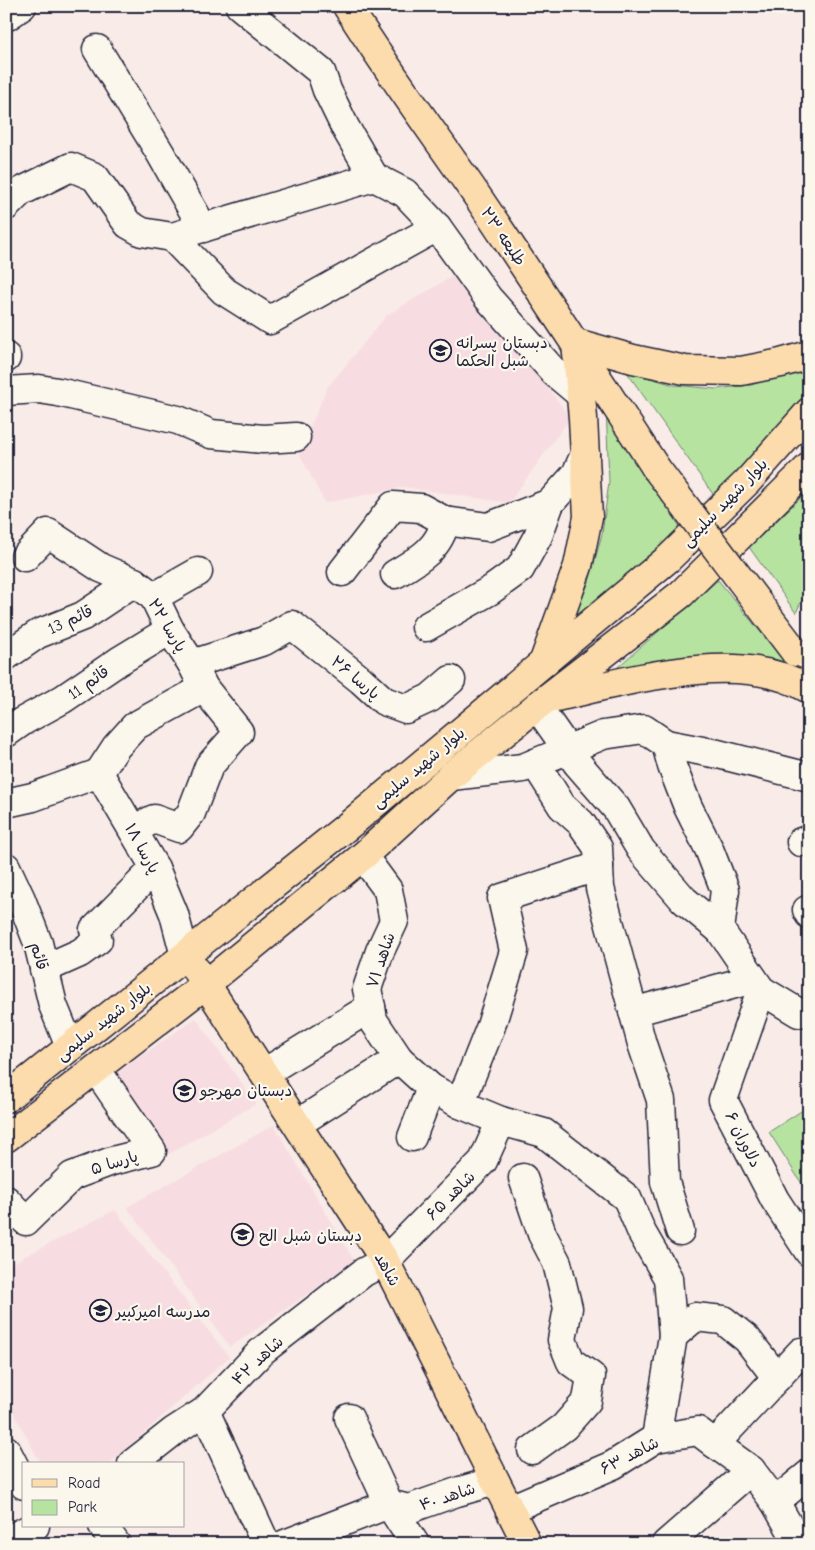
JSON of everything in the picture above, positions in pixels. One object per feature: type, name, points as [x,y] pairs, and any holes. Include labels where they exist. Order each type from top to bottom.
[{"type":"main road","name":"طلیعه ۲۳","points":[[347,6],[576,343],[656,468],[802,662]]},
{"type":"main road","points":[[543,663],[578,566],[588,517],[576,343],[633,359],[685,370],[741,371],[809,355]]},
{"type":"main road","name":"بلوار شهید سلیمی","points":[[6,1098],[350,825],[669,558],[747,482],[809,412]]},
{"type":"main road","name":"بلوار شهید سلیمی","points":[[6,1138],[206,984],[364,856],[451,776],[681,594],[809,467]]},
{"type":"main road","points":[[543,702],[662,674],[719,668],[763,672],[800,684],[809,689]]},
{"type":"main road","name":"شاهد","points":[[184,956],[206,984],[385,1261],[527,1544]]},
{"type":"street","points":[[6,17],[22,6]]},
{"type":"street","points":[[240,6],[320,72],[345,127],[374,176],[405,193],[437,227],[488,298],[555,373],[580,394]]},
{"type":"street","points":[[97,49],[203,228]]},
{"type":"street","points":[[6,206],[20,192],[71,167],[95,177],[128,224],[142,232],[172,237],[374,176]]},
{"type":"street","points":[[172,237],[224,291],[270,320],[437,227]]},
{"type":"street","points":[[6,391],[48,391],[178,420],[210,434],[263,439],[296,437]]},
{"type":"street","points":[[426,627],[491,590],[520,569],[538,536],[550,503],[576,474],[584,454]]},
{"type":"street","points":[[342,572],[393,506],[421,508],[445,522],[488,527],[550,503]]},
{"type":"street","points":[[395,574],[423,558],[443,532],[445,522]]},
{"type":"street","points":[[25,557],[48,532],[101,568],[144,589]]},
{"type":"street","name":"قائم 13","points":[[6,656],[38,634],[144,589],[198,572]]},
{"type":"street","name":"پارسا ۲۲","points":[[133,830],[154,819],[179,828],[191,813],[209,766],[239,732],[204,688],[192,664],[144,589]]},
{"type":"street","name":"پارسا ۲۶","points":[[192,664],[264,641],[292,625],[384,701],[406,709],[430,698],[451,680]]},
{"type":"street","name":"قائم 11","points":[[6,733],[63,699],[119,661],[170,630]]},
{"type":"street","points":[[6,803],[33,797],[99,772],[135,726],[204,688]]},
{"type":"street","points":[[543,702],[577,763],[616,808],[641,850],[684,900],[720,930],[757,984],[800,1014],[809,1011]]},
{"type":"street","points":[[451,776],[522,768],[603,735],[644,730],[666,744],[718,754],[809,777]]},
{"type":"street","points":[[666,744],[672,766],[688,807],[709,849],[724,890],[720,930]]},
{"type":"street","points":[[535,763],[562,806],[580,823],[598,848],[600,888],[642,1044],[661,1100],[665,1182],[680,1231]]},
{"type":"street","name":"پارسا ۱۸","points":[[99,772],[155,868],[174,914],[184,956]]},
{"type":"street","name":"شاهد ۷۱","points":[[264,1073],[371,1007],[367,989],[380,952],[394,921],[388,890],[364,856]]},
{"type":"street","points":[[460,1104],[491,1026],[514,951],[502,898],[599,866]]},
{"type":"street","name":"قائم","points":[[6,867],[38,943],[53,1005],[70,1047]]},
{"type":"street","points":[[44,969],[80,953],[98,940],[94,930],[155,868]]},
{"type":"street","points":[[633,1012],[757,984]]},
{"type":"street","name":"دلاوران ۶","points":[[757,984],[723,1100],[775,1200],[809,1252]]},
{"type":"street","points":[[371,1007],[374,1020],[399,1059],[431,1088],[460,1104],[501,1121],[544,1134],[628,1198],[642,1233],[668,1278],[673,1336],[656,1438]]},
{"type":"street","points":[[297,1124],[399,1059]]},
{"type":"street","name":"پارسا ۵","points":[[6,1200],[26,1221],[72,1176],[112,1161],[152,1151],[96,1069]]},
{"type":"street","points":[[412,1137],[431,1088]]},
{"type":"street","name":"شاهد ۶۵","points":[[385,1261],[484,1162],[501,1121]]},
{"type":"street","points":[[523,1178],[542,1234],[557,1263],[568,1308],[562,1340],[571,1362],[591,1376],[587,1401],[564,1427],[532,1450]]},
{"type":"street","name":"شاهد ۴۲","points":[[135,1462],[174,1431],[205,1411],[262,1351],[364,1272],[385,1261]]},
{"type":"street","points":[[673,1336],[695,1318],[723,1320],[747,1339],[777,1378]]},
{"type":"street","points":[[716,1444],[801,1352]]},
{"type":"street","points":[[205,1411],[266,1544]]},
{"type":"street","points":[[349,1418],[388,1504],[416,1544]]},
{"type":"street","name":"شاهد ۶۳","points":[[510,1509],[613,1465],[656,1438],[698,1431],[751,1470],[775,1502],[799,1544]]},
{"type":"street","points":[[6,1450],[22,1481]]},
{"type":"street","points":[[666,1544],[751,1470]]},
{"type":"street","points":[[775,1502],[809,1474]]},
{"type":"street","name":"شاهد ۴۰","points":[[285,1544],[315,1539],[388,1504],[409,1508],[496,1481]]},
{"type":"street","points":[[7,1542],[32,1528]]},
{"type":"street","points":[[104,1528],[116,1544]]},
{"type":"shaded area","name":"دبستان پسرانه شبل الحکما","points":[[463,270],[570,418],[509,503],[404,487],[325,503],[299,453],[327,388],[387,315]]},
{"type":"shaded area","name":"دبستان مهرجو","points":[[196,1018],[256,1104],[169,1154],[111,1077]]},
{"type":"shaded area","name":"دبستان شبل الح","points":[[274,1125],[355,1262],[230,1347],[127,1207]]},
{"type":"shaded area","name":"مدرسه امیرکبیر","points":[[115,1210],[229,1357],[111,1462],[40,1462],[6,1398],[6,1266]]},
{"type":"green space","points":[[809,366],[809,397],[715,497],[626,371],[674,385],[716,389],[751,385]]},
{"type":"green space","points":[[606,405],[683,532],[570,627],[589,582],[602,534],[609,482]]},
{"type":"green space","points":[[809,490],[809,584],[796,613],[749,547]]},
{"type":"green space","points":[[718,580],[793,672],[605,678]]},
{"type":"green space","points":[[809,1106],[809,1195],[769,1132]]},
{"type":"place","name":"دبستان پسرانه شبل الحکما","points":[[440,351]]},
{"type":"place","name":"دبستان مهرجو","points":[[184,1090]]},
{"type":"place","name":"دبستان شبل الح","points":[[243,1235]]},
{"type":"place","name":"مدرسه امیرکبیر","points":[[100,1311]]}]
